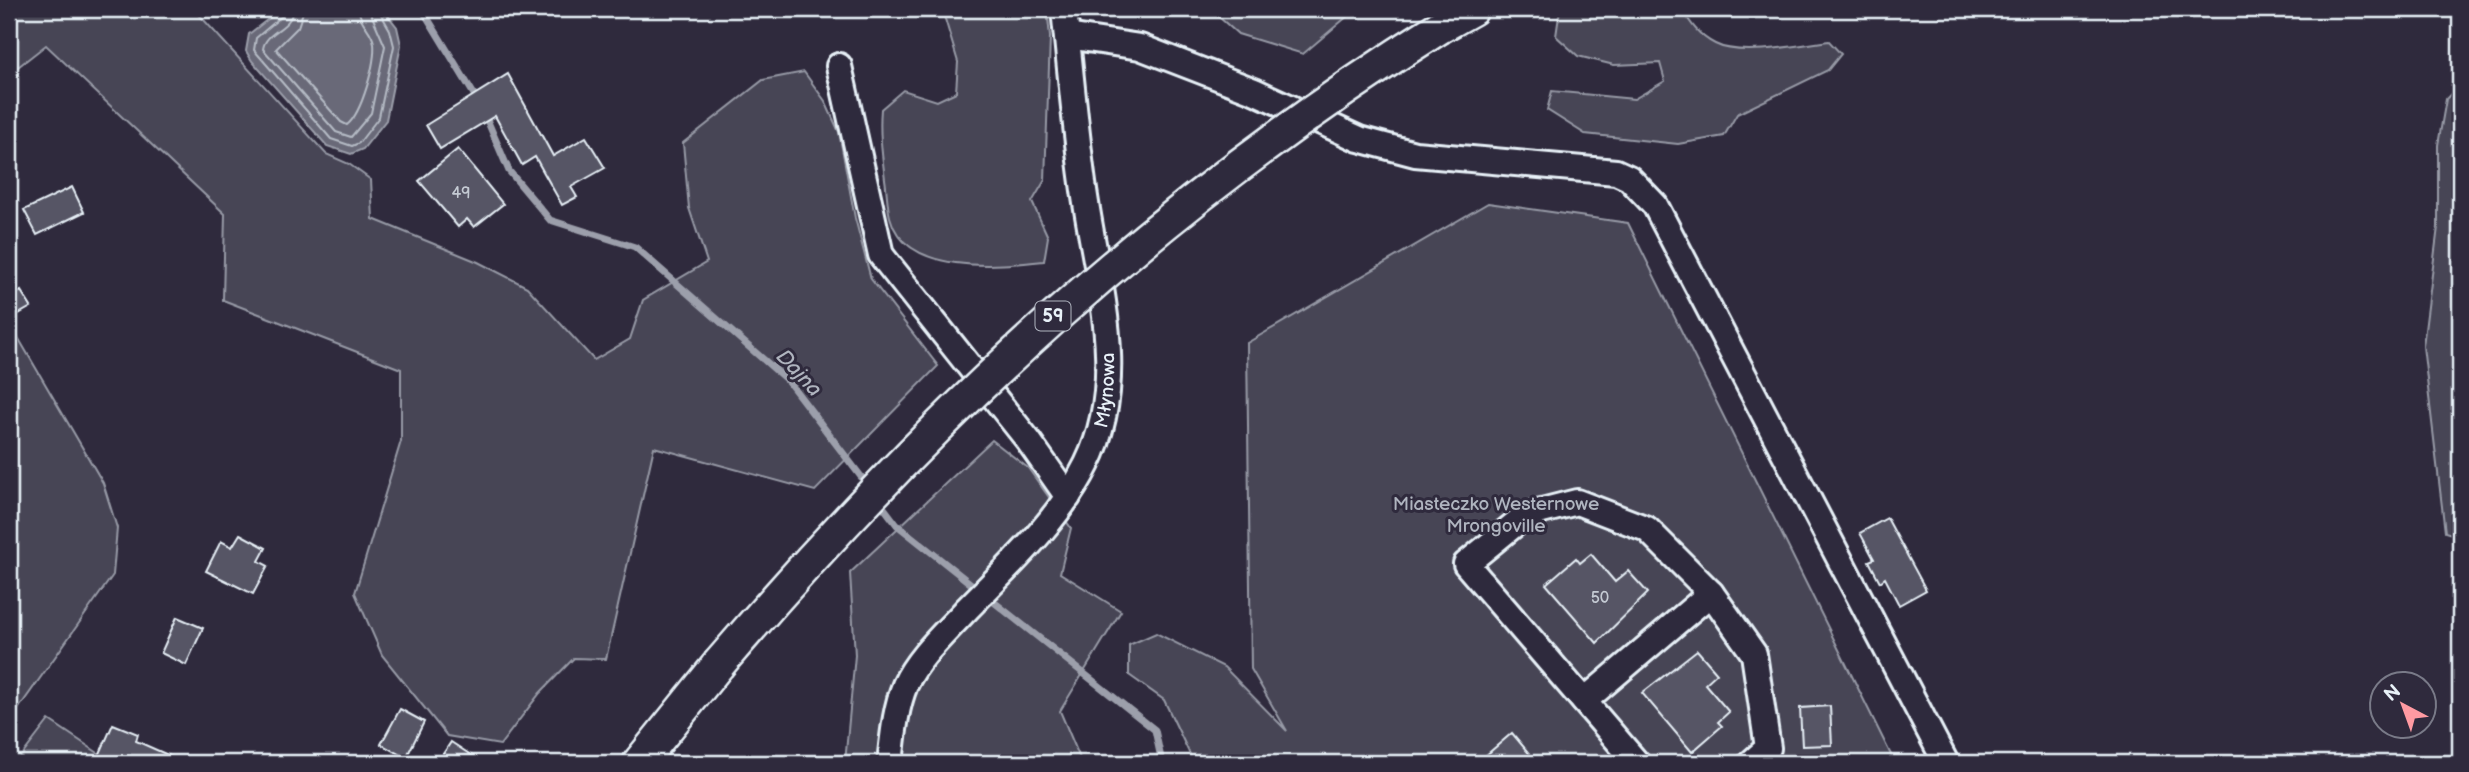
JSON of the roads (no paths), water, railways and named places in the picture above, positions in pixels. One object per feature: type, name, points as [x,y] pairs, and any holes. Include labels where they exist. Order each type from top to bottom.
[{"type":"main road","name":"59","points":[[639,763],[718,665],[841,523],[972,391],[1054,316],[1138,243],[1252,153],[1315,107],[1472,9]]},
{"type":"street","name":"Młynowa","points":[[890,763],[894,726],[905,686],[924,656],[1009,566],[1068,498],[1087,464],[1108,406],[1108,343],[1083,184],[1064,9]]},
{"type":"street","points":[[1067,36],[1140,47],[1254,91],[1359,139],[1404,151],[1460,159],[1599,169],[1629,178],[1655,205],[1946,763]]},
{"type":"street","points":[[839,66],[881,255],[1028,440],[1068,498]]},
{"type":"street","points":[[1637,763],[1466,564],[1526,515],[1577,502],[1647,529],[1711,593],[1754,653],[1763,758]]},
{"type":"street","points":[[1584,701],[1711,593]]},
{"type":"water","points":[[281,9],[383,9],[397,27],[401,45],[386,120],[363,149],[351,154],[327,146],[246,51],[249,34]]},
{"type":"waterway","name":"Dajna","points":[[422,9],[478,101]]},
{"type":"waterway","name":"Dajna","points":[[485,115],[509,171],[550,220],[635,247],[788,381],[869,487]]},
{"type":"waterway","name":"Dajna","points":[[878,500],[897,525],[1155,730],[1162,763]]},
{"type":"park label","name":"Miasteczko Westernowe Mrongoville","points":[[1496,515]]}]
